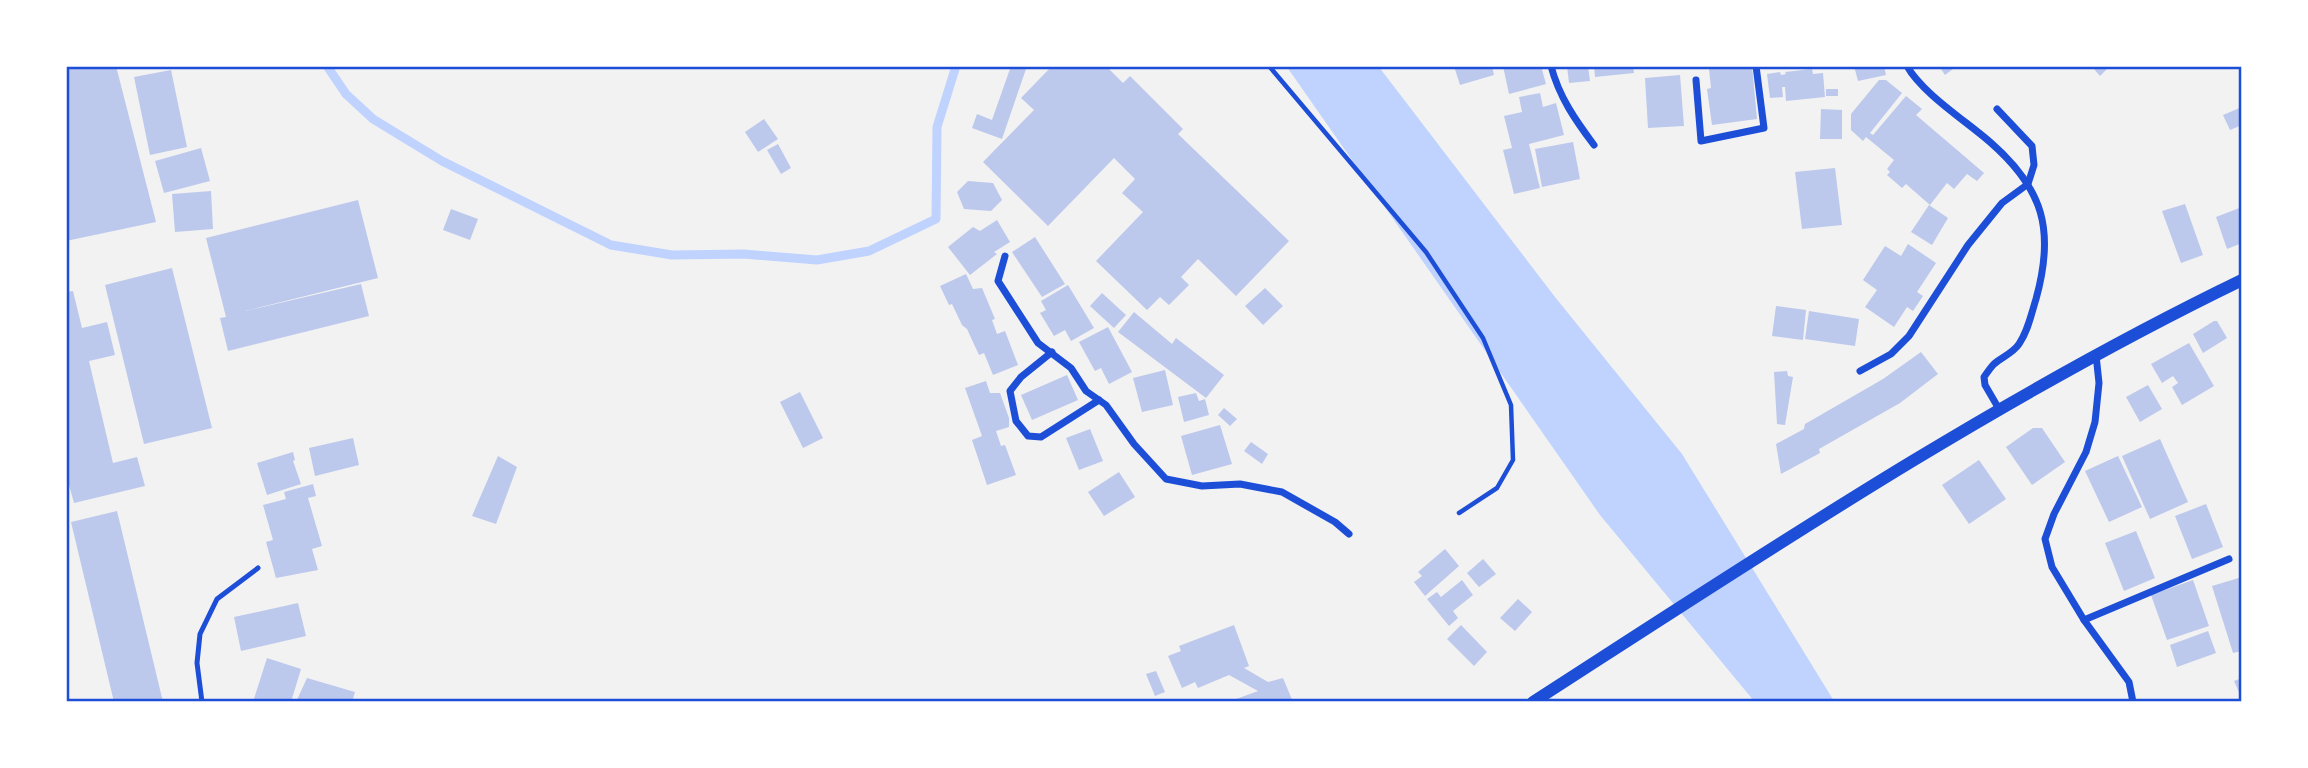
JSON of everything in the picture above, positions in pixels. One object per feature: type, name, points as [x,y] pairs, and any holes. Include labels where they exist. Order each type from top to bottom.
[{"type":"street","points":[[1551,66],[1556,85],[1575,120],[1594,145]]},
{"type":"street","points":[[1696,80],[1701,141],[1764,128],[1756,66]]},
{"type":"street","points":[[1907,66],[1936,97],[1992,144],[2028,184],[2045,226],[2046,253],[2027,330],[2017,348],[1994,365],[1984,377],[1985,386],[1999,409]]},
{"type":"street","points":[[1860,371],[1891,354],[1909,336],[1968,246],[2002,203],[2028,184],[2034,165],[2032,146],[1997,109]]},
{"type":"street","points":[[1005,256],[998,281],[1038,343],[1071,368],[1086,391],[1106,405],[1134,444],[1166,479],[1202,486],[1240,484],[1282,492],[1335,522],[1349,534]]},
{"type":"street","points":[[1533,702],[1794,534],[1999,409],[2153,323],[2242,280]]},
{"type":"street","points":[[1052,352],[1021,377],[1010,391],[1016,421],[1028,436],[1041,438],[1099,400]]},
{"type":"street","points":[[2096,355],[2099,383],[2095,422],[2085,452],[2054,514],[2045,539],[2052,567],[2084,620],[2129,682],[2133,702]]},
{"type":"street","points":[[2084,620],[2229,559]]},
{"type":"lane","points":[[202,702],[197,663],[200,634],[217,599],[258,568]]},
{"type":"path","points":[[1269,66],[1426,252],[1483,338],[1511,405],[1513,460],[1497,488],[1459,513]]},
{"type":"water","points":[[1287,67],[1379,67],[1555,297],[1682,454],[1834,701],[1754,701],[1600,515]]},
{"type":"building","points":[[66,66],[116,66],[156,222],[66,241]]},
{"type":"building","points":[[1011,66],[1027,66],[1002,139],[972,128],[977,114],[992,120]]},
{"type":"building","points":[[1052,66],[1106,66],[1123,83],[1130,76],[1183,129],[1178,134],[1289,241],[1236,296],[1198,259],[1181,277],[1189,285],[1169,305],[1160,297],[1147,310],[1096,261],[1143,212],[1122,193],[1135,179],[1114,158],[1048,226],[983,162],[1034,110],[1021,98]]},
{"type":"building","points":[[1454,66],[1492,66],[1494,75],[1460,85]]},
{"type":"building","points":[[1503,66],[1541,66],[1546,84],[1509,94]]},
{"type":"building","points":[[1567,66],[1588,66],[1590,81],[1569,83]]},
{"type":"building","points":[[1594,66],[1633,66],[1634,73],[1595,77]]},
{"type":"building","points":[[1752,66],[1757,119],[1712,125],[1707,89],[1711,88],[1709,69]]},
{"type":"building","points":[[1854,66],[1884,66],[1886,75],[1858,81]]},
{"type":"building","points":[[1939,66],[1957,66],[1945,75]]},
{"type":"building","points":[[2096,66],[2108,68],[2100,76],[2094,69]]},
{"type":"building","points":[[1812,69],[1813,74],[1823,73],[1825,97],[1786,101],[1785,87],[1782,87],[1783,97],[1770,98],[1767,74],[1780,72],[1781,75],[1786,74],[1785,72]]},
{"type":"building","points":[[171,70],[187,147],[150,155],[134,77]]},
{"type":"building","points":[[1680,75],[1684,126],[1648,128],[1645,78]]},
{"type":"building","points":[[1879,80],[1886,80],[1902,93],[1870,133],[1873,135],[1906,96],[1922,109],[1916,115],[1984,173],[1977,181],[1967,174],[1954,189],[1947,183],[1930,205],[1906,184],[1902,188],[1887,175],[1890,172],[1887,169],[1894,160],[1866,137],[1863,141],[1851,130],[1851,114]]},
{"type":"building","points":[[1826,89],[1838,89],[1838,96],[1826,96]]},
{"type":"building","points":[[1540,93],[1543,107],[1556,103],[1564,135],[1529,144],[1540,188],[1514,194],[1503,150],[1512,148],[1504,116],[1522,112],[1519,97]]},
{"type":"building","points":[[2242,107],[2242,125],[2230,130],[2223,115]]},
{"type":"building","points":[[1821,109],[1842,110],[1842,139],[1820,139]]},
{"type":"building","points":[[764,119],[778,139],[758,152],[745,132]]},
{"type":"building","points":[[1573,142],[1580,179],[1542,187],[1535,149]]},
{"type":"building","points":[[778,144],[791,168],[781,174],[767,150]]},
{"type":"building","points":[[201,148],[210,181],[164,193],[155,161]]},
{"type":"building","points":[[1835,168],[1842,225],[1802,229],[1795,172]]},
{"type":"building","points":[[968,181],[993,183],[1002,200],[991,211],[964,209],[957,192]]},
{"type":"building","points":[[211,191],[213,229],[175,232],[172,194]]},
{"type":"building","points":[[358,200],[378,278],[245,311],[361,284],[369,316],[228,351],[220,318],[226,317],[206,238]]},
{"type":"building","points":[[2185,204],[2203,255],[2181,263],[2162,211]]},
{"type":"building","points":[[1929,205],[1948,218],[1932,245],[1911,232]]},
{"type":"building","points":[[2242,207],[2242,243],[2227,249],[2216,217]]},
{"type":"building","points":[[451,209],[478,219],[470,240],[443,230]]},
{"type":"building","points":[[997,220],[1010,242],[994,252],[997,254],[970,275],[948,247],[973,227],[980,231]]},
{"type":"building","points":[[1035,237],[1065,284],[1042,297],[1012,252]]},
{"type":"building","points":[[1908,244],[1936,263],[1917,292],[1923,296],[1913,311],[1907,307],[1894,327],[1865,307],[1877,290],[1863,280],[1885,246],[1901,256]]},
{"type":"building","points":[[172,268],[212,428],[144,444],[105,285]]},
{"type":"building","points":[[966,274],[973,289],[982,288],[995,319],[992,320],[997,334],[1005,331],[1018,365],[993,375],[984,353],[979,355],[952,304],[949,305],[940,286]]},
{"type":"building","points":[[1068,285],[1094,328],[1071,341],[1065,330],[1054,336],[1040,313],[1046,310],[1041,301]]},
{"type":"building","points":[[1265,288],[1283,306],[1263,325],[1245,306]]},
{"type":"building","points":[[73,291],[82,328],[107,322],[115,355],[89,361],[113,463],[137,457],[145,486],[74,503],[66,474],[66,292]]},
{"type":"building","points":[[1102,293],[1126,315],[1114,328],[1090,306]]},
{"type":"building","points":[[1776,306],[1806,310],[1803,340],[1772,336]]},
{"type":"building","points":[[1809,311],[1859,319],[1855,346],[1805,339]]},
{"type":"building","points":[[1134,312],[1172,344],[1176,338],[1224,375],[1206,398],[1118,332]]},
{"type":"building","points":[[2217,321],[2227,338],[2203,353],[2193,334]]},
{"type":"building","points":[[1108,327],[1132,372],[1109,384],[1101,368],[1095,371],[1079,342]]},
{"type":"building","points":[[2189,343],[2214,386],[2182,405],[2172,387],[2178,383],[2173,376],[2162,383],[2151,364]]},
{"type":"building","points":[[1921,352],[1938,374],[1900,403],[1781,474],[1776,444],[1883,379]]},
{"type":"building","points":[[1165,370],[1173,405],[1142,412],[1133,378]]},
{"type":"building","points":[[1787,371],[1788,376],[1793,377],[1785,425],[1777,424],[1774,372]]},
{"type":"building","points":[[1067,375],[1078,400],[1032,420],[1021,395]]},
{"type":"building","points":[[986,381],[990,393],[1000,393],[1009,418],[1009,427],[996,431],[1001,446],[1005,445],[1016,475],[987,485],[972,440],[982,436],[965,388]]},
{"type":"building","points":[[2148,385],[2162,409],[2140,422],[2126,397]]},
{"type":"building","points":[[800,392],[823,438],[803,448],[780,402]]},
{"type":"building","points":[[1196,393],[1199,401],[1205,399],[1209,415],[1184,422],[1178,397]]},
{"type":"building","points":[[1224,408],[1237,419],[1230,426],[1218,415]]},
{"type":"building","points":[[1220,425],[1232,464],[1192,475],[1181,436]]},
{"type":"building","points":[[2033,428],[2042,428],[2065,462],[2032,485],[2006,447]]},
{"type":"building","points":[[1090,429],[1103,461],[1079,470],[1066,438]]},
{"type":"building","points":[[353,438],[359,465],[315,476],[309,448]]},
{"type":"building","points":[[2160,439],[2188,502],[2150,519],[2122,456]]},
{"type":"building","points":[[1251,442],[1268,454],[1262,464],[1244,451]]},
{"type":"building","points":[[293,452],[293,461],[301,484],[267,495],[257,463]]},
{"type":"building","points":[[498,456],[517,467],[496,524],[472,516]]},
{"type":"building","points":[[2118,456],[2142,507],[2109,522],[2085,471]]},
{"type":"building","points":[[1979,460],[2006,499],[1969,524],[1942,485]]},
{"type":"building","points":[[1119,472],[1135,497],[1104,516],[1088,492]]},
{"type":"building","points":[[313,484],[316,496],[308,498],[322,546],[312,549],[318,570],[276,578],[266,542],[273,540],[263,505],[286,499],[284,492]]},
{"type":"building","points":[[2206,504],[2223,547],[2192,559],[2175,516]]},
{"type":"building","points":[[117,511],[163,702],[114,702],[71,522]]},
{"type":"building","points":[[2136,531],[2155,578],[2124,591],[2105,543]]},
{"type":"building","points":[[1445,549],[1459,566],[1425,596],[1414,582],[1422,576],[1418,572]]},
{"type":"building","points":[[1483,559],[1496,574],[1479,587],[1467,573]]},
{"type":"building","points":[[2242,577],[2242,651],[2233,653],[2212,586]]},
{"type":"building","points":[[1462,580],[1473,595],[1453,611],[1458,618],[1449,626],[1427,599],[1437,592],[1441,597]]},
{"type":"building","points":[[2193,580],[2209,626],[2167,640],[2151,595]]},
{"type":"building","points":[[1518,599],[1532,612],[1515,631],[1500,618]]},
{"type":"building","points":[[298,603],[306,636],[241,651],[234,617]]},
{"type":"building","points":[[1234,625],[1249,666],[1244,668],[1268,682],[1283,678],[1293,702],[1228,702],[1258,691],[1229,675],[1198,688],[1195,682],[1182,688],[1168,656],[1181,651],[1179,646]]},
{"type":"building","points":[[1461,625],[1487,652],[1474,666],[1447,639]]},
{"type":"building","points":[[2208,631],[2216,653],[2177,667],[2170,645]]},
{"type":"building","points":[[267,658],[301,669],[291,702],[253,702]]},
{"type":"building","points":[[1156,671],[1165,692],[1155,696],[1146,674]]},
{"type":"building","points":[[307,678],[355,692],[352,702],[296,702]]},
{"type":"building","points":[[2242,678],[2242,699],[2234,681]]},
{"type":"waterway","points":[[327,66],[346,94],[373,119],[442,161],[611,245],[672,255],[744,254],[817,260],[869,251],[936,219],[937,127],[956,66]]}]
